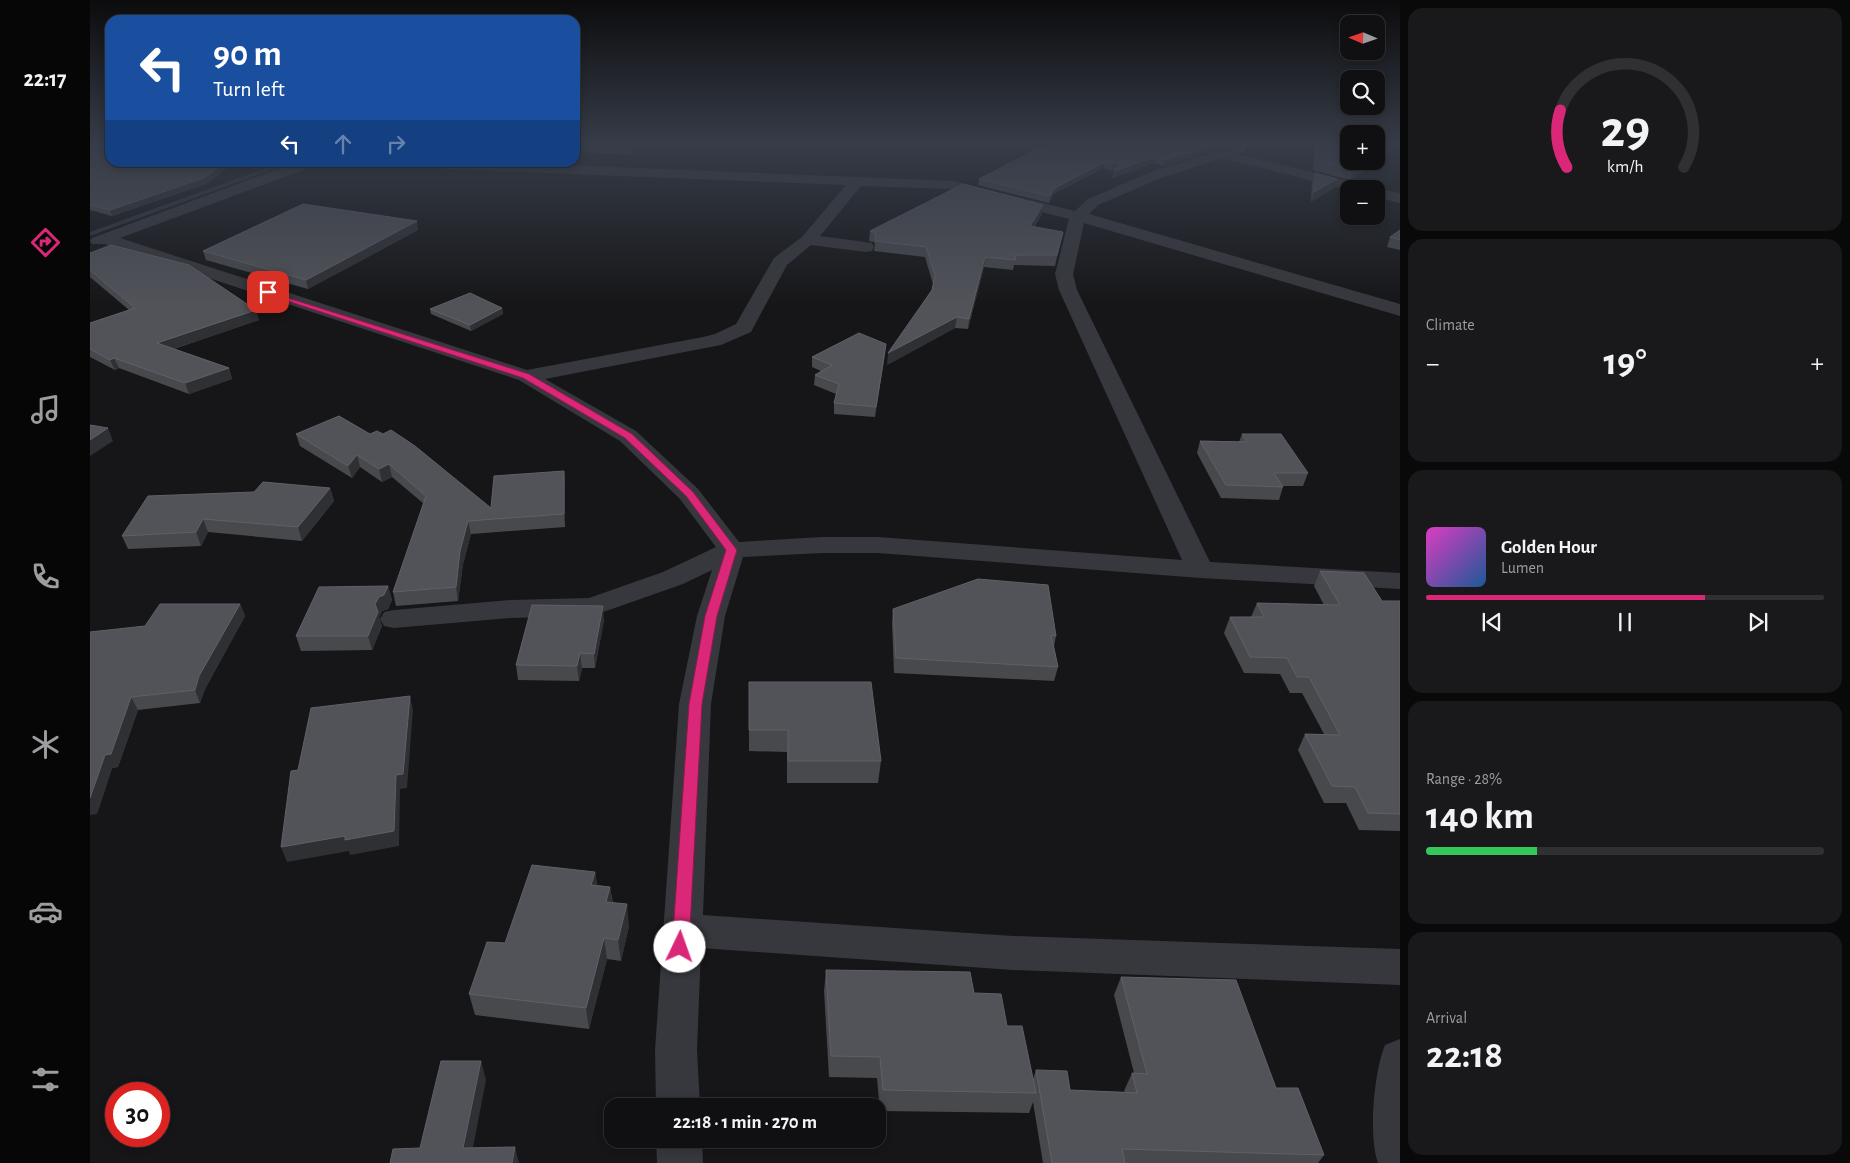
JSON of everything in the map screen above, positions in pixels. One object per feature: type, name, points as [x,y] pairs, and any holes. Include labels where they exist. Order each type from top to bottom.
[{"type":"street","points":[[97,241],[218,196]]},
{"type":"street","points":[[526,376],[704,343],[738,332],[744,328],[780,262],[808,240],[844,196]]},
{"type":"street","points":[[998,196],[1078,216],[1400,310]]},
{"type":"street","points":[[1106,196],[1093,202],[1078,216],[1064,274],[1068,290],[1200,570]]},
{"type":"street","points":[[808,240],[866,247]]},
{"type":"street","points":[[97,241],[526,376],[628,436],[690,494],[732,550]]},
{"type":"street","points":[[394,619],[511,609],[592,606],[673,578],[732,550],[822,545],[878,545],[1200,570],[1400,580]]},
{"type":"street","points":[[678,1098],[676,1050],[681,930],[695,704],[711,616],[732,550]]},
{"type":"street","points":[[681,930],[1013,953],[1400,967]]},
{"type":"street","points":[[1400,1060],[1395,1135],[1400,1160]]},
{"type":"street","points":[[679,1148],[680,1163]]},
{"type":"building","points":[[90,196],[150,196],[110,210],[90,205]]},
{"type":"building","points":[[939,196],[1010,196],[1043,205],[1030,226],[1063,232],[1057,255],[1016,255],[1015,260],[985,257],[969,319],[957,317],[888,353],[932,290],[935,275],[926,247],[875,241],[876,236],[874,232],[870,231]]},
{"type":"building","points":[[303,204],[417,221],[306,280],[203,251]]},
{"type":"building","points":[[1400,230],[1400,240],[1390,237]]},
{"type":"building","points":[[111,245],[189,265],[256,310],[157,343],[229,368],[185,383],[114,358],[110,360],[90,349],[90,323],[135,308],[90,270],[90,253]]},
{"type":"building","points":[[470,293],[502,308],[470,325],[430,309]]},
{"type":"building","points":[[859,333],[886,344],[876,407],[834,403],[839,384],[815,375],[832,365],[812,357]]},
{"type":"building","points":[[339,416],[370,434],[377,431],[383,434],[391,430],[415,446],[491,508],[494,476],[564,471],[564,514],[468,521],[460,551],[456,587],[393,592],[426,496],[389,464],[379,469],[357,455],[348,466],[296,434]]},
{"type":"building","points":[[90,425],[108,428],[90,440]]},
{"type":"building","points":[[1242,434],[1281,434],[1308,473],[1274,473],[1283,487],[1226,485],[1200,441],[1247,442]]},
{"type":"building","points":[[263,482],[330,488],[298,527],[203,519],[196,532],[122,536],[148,496],[254,492]]},
{"type":"building","points":[[1320,571],[1364,573],[1382,601],[1400,601],[1400,814],[1368,813],[1355,787],[1332,786],[1305,734],[1340,735],[1309,677],[1297,677],[1287,658],[1250,657],[1230,617],[1264,617],[1257,603],[1340,605]]},
{"type":"building","points":[[978,579],[1048,585],[1056,636],[1051,635],[1058,667],[896,658],[893,609]]},
{"type":"building","points":[[388,586],[384,595],[379,597],[375,604],[378,612],[368,636],[296,636],[319,587]]},
{"type":"building","points":[[160,604],[240,604],[199,676],[195,690],[131,697],[111,754],[105,755],[90,798],[90,632],[145,626]]},
{"type":"building","points":[[532,605],[603,606],[594,654],[580,653],[577,666],[516,665]]},
{"type":"building","points":[[749,682],[871,682],[881,761],[788,761],[788,730],[749,730]]},
{"type":"building","points":[[410,696],[403,774],[396,775],[394,831],[345,840],[345,836],[281,847],[291,771],[298,770],[311,708]]},
{"type":"building","points":[[532,865],[595,872],[591,885],[610,887],[606,902],[627,904],[618,940],[604,938],[586,1008],[469,994],[487,942],[505,943]]},
{"type":"building","points":[[826,970],[970,972],[974,993],[1001,994],[1007,1026],[1022,1026],[1036,1093],[883,1090],[880,1057],[831,1056]]},
{"type":"building","points":[[1121,977],[1236,980],[1276,1088],[1298,1088],[1324,1155],[1122,1149],[1125,1163],[1052,1163],[1036,1070],[1067,1071],[1070,1090],[1137,1093],[1132,1073],[1147,1074]]},
{"type":"building","points":[[441,1061],[481,1061],[463,1148],[515,1147],[512,1163],[390,1163],[393,1149],[420,1148]]},
{"type":"waterway","points":[[90,234],[195,196]]},
{"type":"route","points":[[268,292],[526,376],[628,436],[690,494],[732,550],[711,616],[695,704],[680,947]]}]
